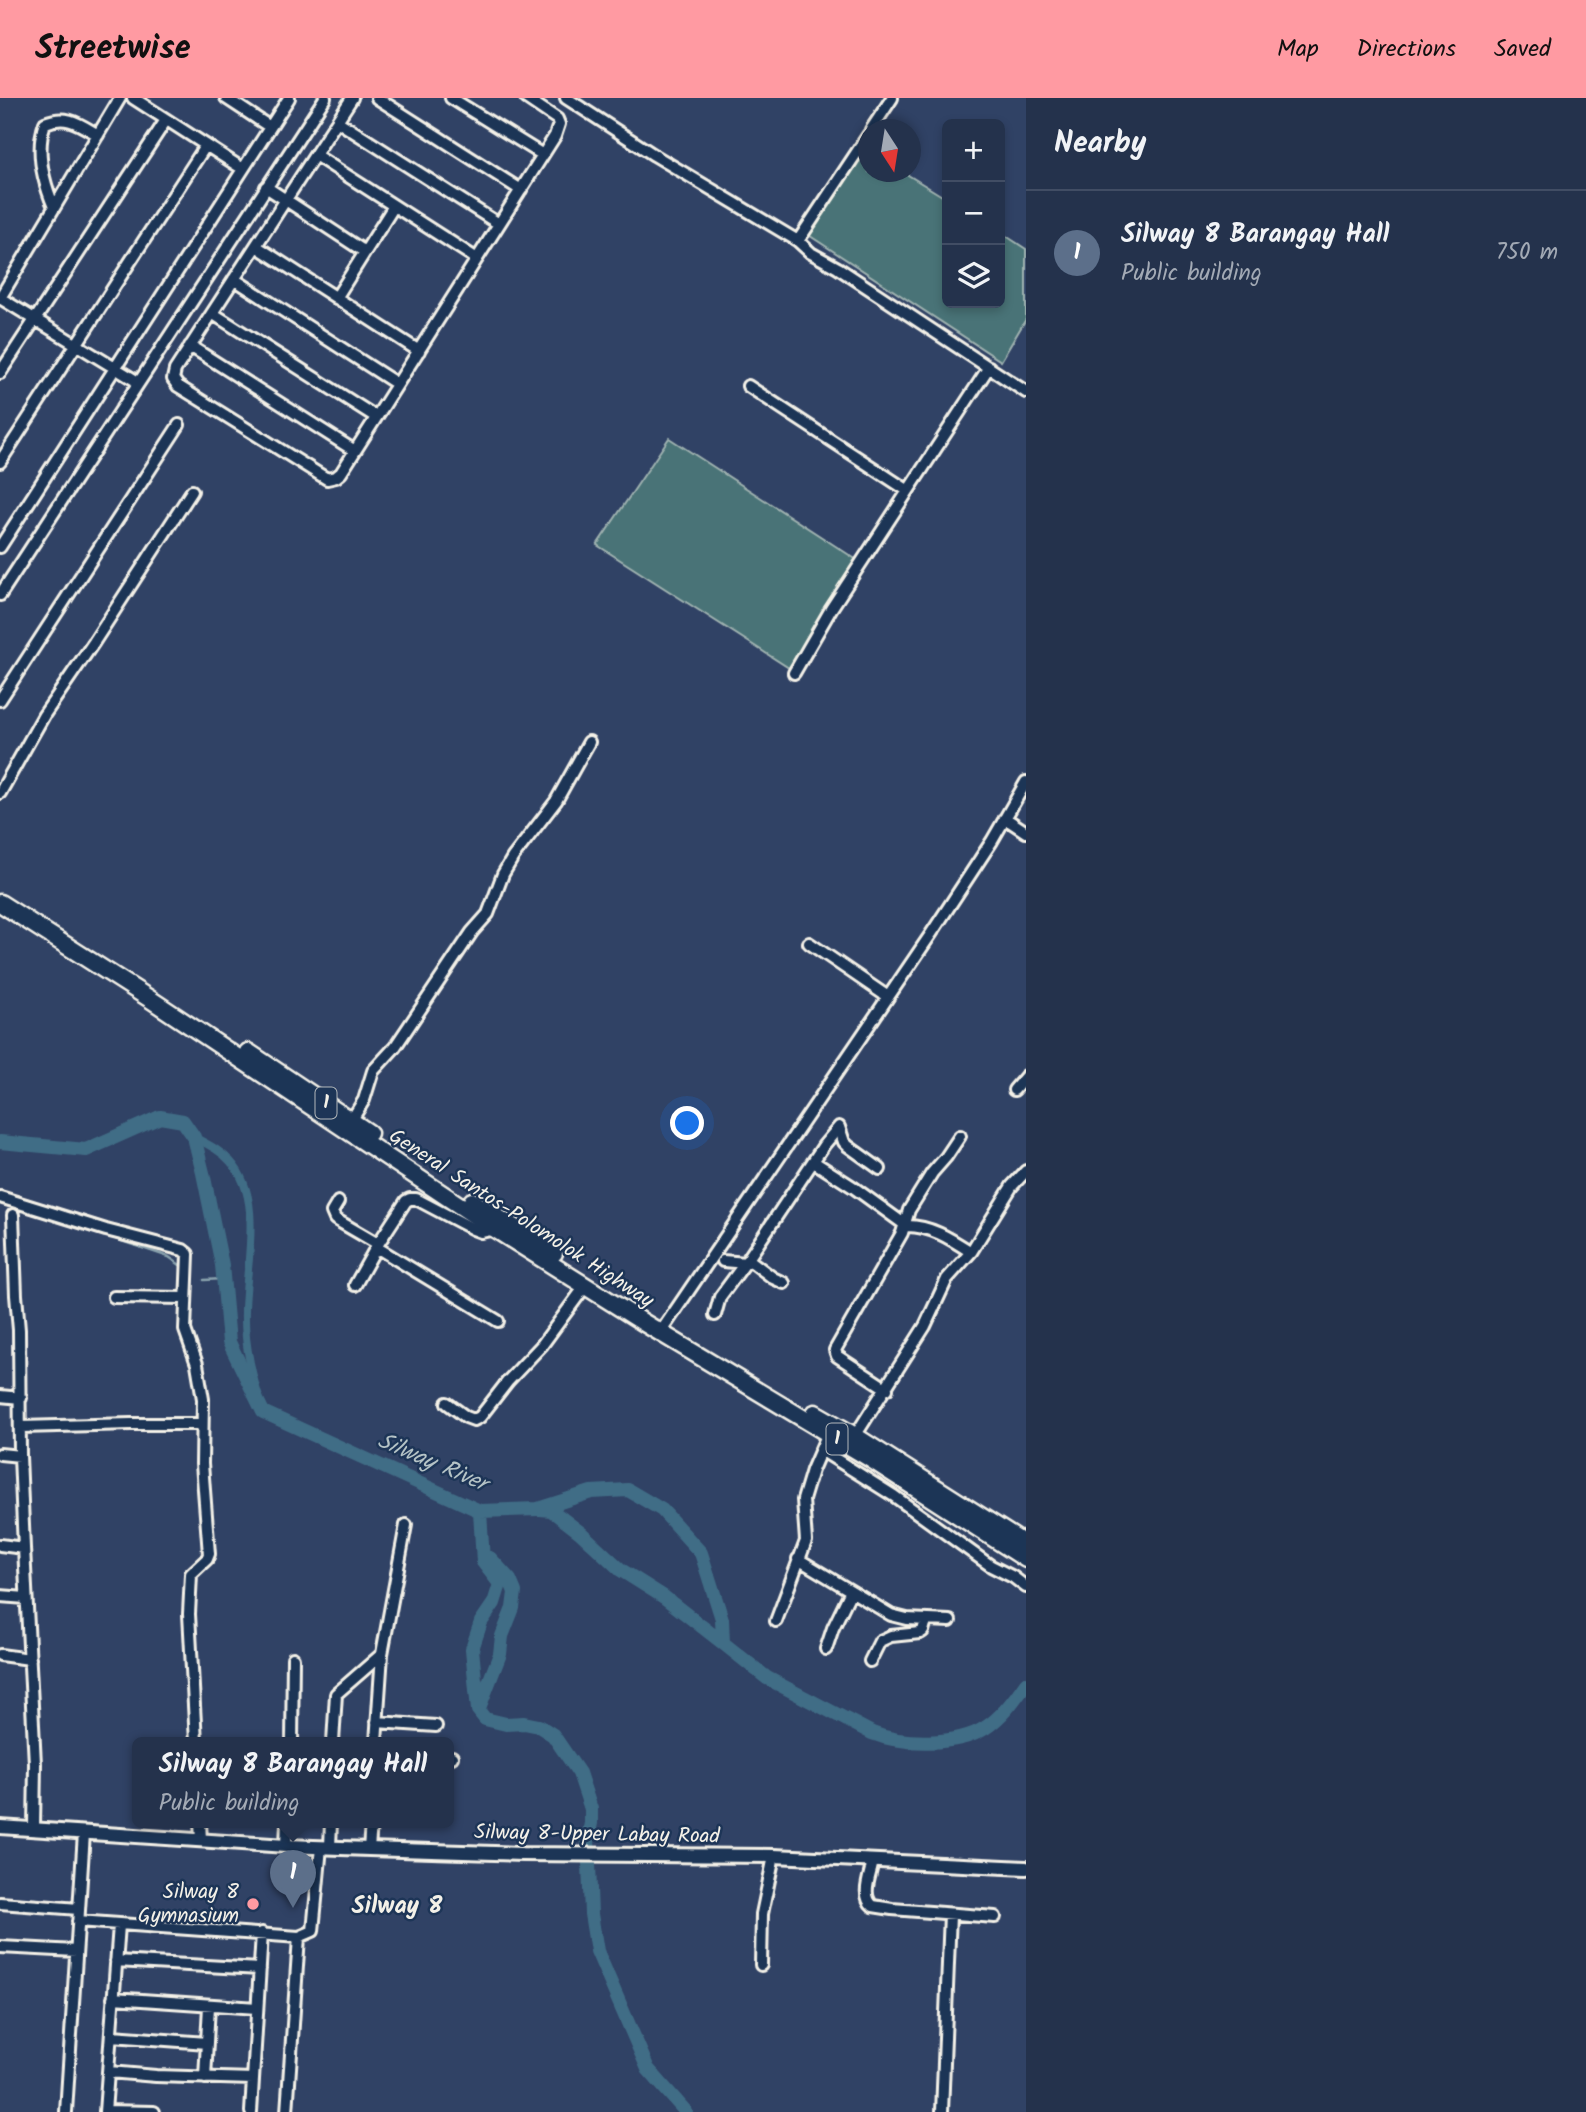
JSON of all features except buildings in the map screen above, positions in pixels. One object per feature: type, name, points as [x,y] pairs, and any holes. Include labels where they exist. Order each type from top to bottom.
[{"type":"highway","name":"1","points":[[0,893],[314,1095],[662,1329],[855,1436],[1026,1545]]},
{"type":"highway","name":"General Santos-Polomolok Highway","points":[[0,903],[150,999],[495,1229],[662,1329],[1026,1559]]},
{"type":"main road","name":"Silway 8-Upper Labay Road","points":[[0,1827],[286,1846],[608,1856],[775,1856],[1026,1868]]},
{"type":"street","points":[[120,98],[0,298],[138,382]]},
{"type":"street","points":[[132,98],[243,169]]},
{"type":"street","points":[[226,98],[270,127]]},
{"type":"street","points":[[0,547],[289,98]]},
{"type":"street","points":[[0,595],[325,98]]},
{"type":"street","points":[[352,98],[173,374],[178,386],[327,479],[341,473],[355,452],[555,136],[559,124],[553,115],[526,98]]},
{"type":"street","points":[[377,98],[521,190]]},
{"type":"street","points":[[451,98],[543,155]]},
{"type":"street","points":[[566,98],[654,155],[798,241],[811,253],[1026,392]]},
{"type":"street","points":[[878,119],[892,98]]},
{"type":"street","points":[[54,207],[45,185],[41,158],[40,138],[44,123],[57,118],[76,122],[98,135]]},
{"type":"street","points":[[0,373],[166,120]]},
{"type":"street","points":[[337,121],[499,225]]},
{"type":"street","points":[[0,462],[205,145]]},
{"type":"street","points":[[798,241],[858,150]]},
{"type":"street","points":[[315,155],[477,259]]},
{"type":"street","points":[[266,187],[365,252]]},
{"type":"street","points":[[336,298],[394,206]]},
{"type":"street","points":[[256,246],[419,351]]},
{"type":"street","points":[[234,279],[397,384]]},
{"type":"street","points":[[212,313],[376,417]]},
{"type":"street","points":[[190,346],[355,452]]},
{"type":"street","points":[[794,673],[831,609],[989,367]]},
{"type":"street","points":[[748,387],[907,490]]},
{"type":"street","points":[[0,700],[180,425]]},
{"type":"street","points":[[0,793],[44,715],[192,491]]},
{"type":"street","points":[[351,1121],[364,1100],[373,1071],[390,1054],[472,932],[488,914],[508,866],[556,801],[589,742]]},
{"type":"street","points":[[662,1329],[888,997],[992,841],[1026,784]]},
{"type":"street","points":[[1005,818],[1026,832]]},
{"type":"street","points":[[810,943],[888,997]]},
{"type":"street","points":[[1014,1090],[1026,1076]]},
{"type":"street","points":[[715,1315],[720,1297],[841,1124],[844,1142],[880,1170]]},
{"type":"street","points":[[887,1389],[837,1356],[835,1350],[905,1225],[906,1216],[922,1188],[960,1136]]},
{"type":"street","points":[[814,1162],[905,1225],[926,1228],[971,1252]]},
{"type":"street","points":[[855,1436],[925,1326],[947,1279],[971,1252],[1012,1186],[1026,1171]]},
{"type":"street","points":[[0,1197],[106,1230],[183,1250],[188,1254],[185,1330],[197,1364],[203,1399],[201,1424],[209,1554],[191,1573],[189,1614],[196,1737]]},
{"type":"street","points":[[355,1285],[377,1246],[406,1201],[410,1199],[416,1199],[481,1232],[495,1229]]},
{"type":"street","points":[[338,1202],[332,1212],[335,1219],[498,1321]]},
{"type":"street","points":[[13,1215],[21,1398],[20,1456],[35,1764],[34,1828]]},
{"type":"street","points":[[723,1261],[747,1261],[785,1283]]},
{"type":"street","points":[[447,1403],[474,1420],[480,1417],[508,1381],[542,1345],[586,1285]]},
{"type":"street","points":[[114,1297],[186,1298]]},
{"type":"street","points":[[0,1396],[21,1398]]},
{"type":"street","points":[[21,1427],[201,1424]]},
{"type":"street","points":[[776,1620],[806,1541],[803,1500],[828,1433]]},
{"type":"street","points":[[821,1450],[894,1496],[991,1566],[1026,1587]]},
{"type":"street","points":[[0,1454],[20,1456]]},
{"type":"street","points":[[376,1737],[382,1654],[406,1525]]},
{"type":"street","points":[[0,1545],[24,1548]]},
{"type":"street","points":[[798,1559],[891,1615],[907,1619],[950,1621]]},
{"type":"street","points":[[826,1649],[851,1591]]},
{"type":"street","points":[[0,1596],[26,1598]]},
{"type":"street","points":[[870,1661],[874,1650],[883,1639],[923,1632],[926,1620]]},
{"type":"street","points":[[333,1737],[335,1694],[382,1654]]},
{"type":"street","points":[[0,1656],[30,1659]]},
{"type":"street","points":[[292,1737],[293,1658]]},
{"type":"street","points":[[377,1721],[436,1726]]},
{"type":"street","points":[[200,1828],[201,1840]]},
{"type":"street","points":[[286,1846],[287,1828]]},
{"type":"street","points":[[78,1921],[299,1937],[313,1931],[330,1828]]},
{"type":"street","points":[[369,1849],[371,1828]]},
{"type":"street","points":[[66,2112],[84,1833]]},
{"type":"street","points":[[761,1965],[762,1914],[775,1856]]},
{"type":"street","points":[[873,1860],[866,1898],[873,1906],[995,1917]]},
{"type":"street","points":[[0,1903],[79,1909]]},
{"type":"street","points":[[942,2112],[950,1914]]},
{"type":"street","points":[[119,1925],[105,2111],[154,2112]]},
{"type":"street","points":[[251,2112],[262,1933]]},
{"type":"street","points":[[287,2112],[299,1937]]},
{"type":"street","points":[[0,1947],[76,1951]]},
{"type":"street","points":[[116,1961],[260,1969]]},
{"type":"street","points":[[113,1998],[257,2008]]},
{"type":"street","points":[[205,2078],[209,2006]]},
{"type":"street","points":[[112,2036],[207,2043]]},
{"type":"street","points":[[109,2072],[253,2079]]},
{"type":"green space","points":[[858,152],[858,182],[919,182],[942,196],[942,308],[1005,308],[1005,235],[1026,249],[1026,319],[1001,361],[804,232]]},
{"type":"green space","points":[[669,438],[857,560],[789,668],[597,545]]},
{"type":"waterway","name":"Silway River","points":[[0,1142],[86,1150],[160,1117],[183,1121],[194,1137],[203,1173],[222,1265],[229,1342],[263,1412],[480,1511],[538,1509],[591,1492],[628,1490],[662,1510],[701,1553],[722,1619],[723,1643],[767,1678],[872,1733],[898,1740],[929,1742],[960,1738],[985,1728],[1003,1713],[1026,1683]]},
{"type":"waterway","points":[[194,1137],[218,1150],[230,1161],[241,1176],[247,1194],[251,1233],[245,1312],[246,1337],[263,1412]]},
{"type":"waterway","points":[[92,1231],[169,1257],[180,1265]]},
{"type":"waterway","points":[[204,1280],[223,1279]]},
{"type":"waterway","points":[[540,1509],[551,1510],[621,1570],[664,1597],[723,1643]]},
{"type":"waterway","points":[[480,1511],[483,1562],[500,1584],[494,1603],[481,1622],[472,1649],[478,1710],[485,1719],[506,1724],[539,1726],[553,1735],[579,1773],[591,1809],[588,1839],[591,1914],[597,1951],[648,2069],[686,2112]]},
{"type":"waterway","points":[[479,1708],[500,1654],[502,1636],[513,1608],[515,1592],[510,1580],[490,1558]]},
{"type":"place","name":"Silway 8 Gymnasium","points":[[253,1904]]},
{"type":"place","name":"Silway 8 Barangay Hall","points":[[293,1908]]},
{"type":"district","name":"Silway 8","points":[[397,1906]]}]
